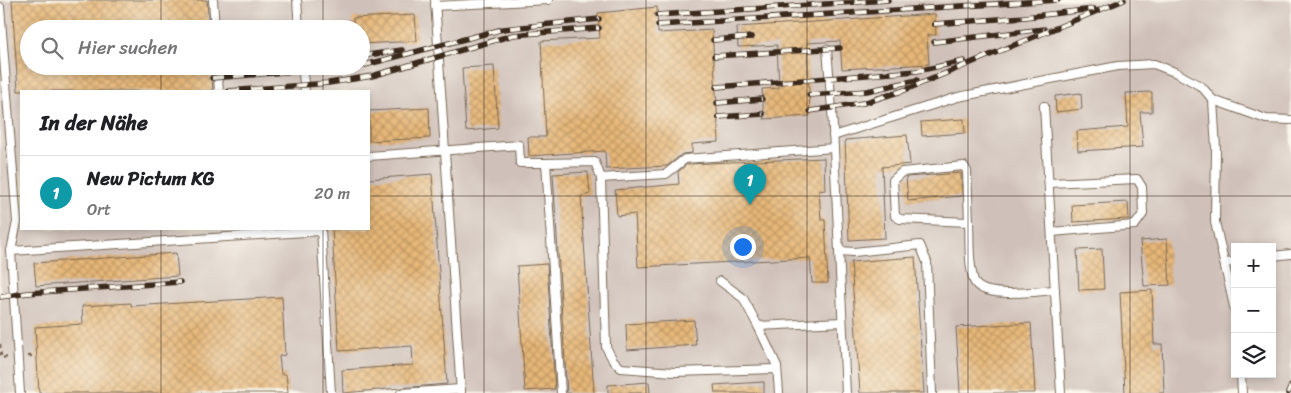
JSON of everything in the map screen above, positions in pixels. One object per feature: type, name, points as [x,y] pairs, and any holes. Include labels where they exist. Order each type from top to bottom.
[{"type":"lane","points":[[213,0],[214,20]]},
{"type":"lane","points":[[297,0],[298,20]]},
{"type":"lane","points":[[401,393],[461,391],[435,3],[548,0]]},
{"type":"lane","points":[[0,7],[17,222],[11,251],[20,393]]},
{"type":"lane","points":[[827,49],[834,148],[846,393]]},
{"type":"lane","points":[[833,136],[958,97],[1118,66],[1154,64],[1202,87],[1213,100],[1266,119],[1291,120]]},
{"type":"lane","points":[[218,75],[219,90]]},
{"type":"lane","points":[[303,75],[305,90]]},
{"type":"lane","points":[[1213,100],[1216,149],[1215,222],[1231,292]]},
{"type":"lane","points":[[1044,106],[1061,393]]},
{"type":"lane","points":[[370,156],[519,145],[520,163],[596,162],[601,178],[606,347],[613,360],[621,368],[674,372],[777,369]]},
{"type":"lane","points":[[601,178],[666,174],[685,159],[834,148]]},
{"type":"lane","points":[[546,163],[561,393]]},
{"type":"lane","points":[[969,222],[900,219],[895,216],[893,180],[902,172],[966,167],[972,271],[975,282],[980,288],[994,293],[1055,290]]},
{"type":"lane","points":[[1049,183],[1137,179],[1142,187],[1143,214],[1135,225],[1052,232]]},
{"type":"lane","points":[[11,251],[228,233],[321,230],[331,393]]},
{"type":"lane","points":[[839,251],[854,252],[920,245],[927,262],[932,393]]},
{"type":"lane","points":[[1276,256],[1291,254]]},
{"type":"lane","points":[[1225,263],[1231,262]]},
{"type":"lane","points":[[720,281],[743,298],[758,326],[777,369],[779,393]]},
{"type":"lane","points":[[758,326],[842,322]]},
{"type":"lane","points":[[1241,378],[1242,393]]},
{"type":"shaded area","points":[[0,0],[1291,0],[1291,393],[0,393]]},
{"type":"building","points":[[12,0],[207,0],[208,20],[20,20],[20,75],[212,75],[213,90],[18,91]]},
{"type":"building","points":[[657,7],[658,33],[712,30],[719,142],[692,144],[692,153],[682,154],[667,166],[606,169],[605,151],[529,156],[528,137],[546,137],[541,41],[600,38],[598,13]]},
{"type":"building","points":[[935,14],[936,35],[927,35],[929,64],[842,69],[840,41],[807,43],[810,116],[764,119],[762,89],[779,88],[777,45],[738,47],[737,27]]},
{"type":"building","points":[[415,15],[417,41],[370,44],[370,20],[353,20],[353,18]]},
{"type":"building","points":[[494,66],[498,128],[466,131],[462,68]]},
{"type":"building","points":[[1152,92],[1152,112],[1140,112],[1143,147],[1078,151],[1077,131],[1128,127],[1126,93]]},
{"type":"building","points":[[1081,93],[1082,109],[1056,112],[1055,96]]},
{"type":"building","points":[[429,108],[430,138],[370,141],[370,111]]},
{"type":"building","points":[[964,119],[965,133],[922,136],[921,122]]},
{"type":"building","points":[[907,135],[910,164],[882,167],[885,238],[849,240],[845,140]]},
{"type":"building","points":[[824,158],[825,190],[819,191],[821,220],[825,220],[828,283],[812,283],[810,258],[638,267],[635,214],[617,216],[615,190],[679,184],[678,172],[687,164]]},
{"type":"building","points":[[588,172],[590,194],[581,196],[594,393],[567,393],[553,174]]},
{"type":"building","points":[[961,173],[962,196],[908,201],[906,177]]},
{"type":"building","points":[[432,174],[447,384],[343,393],[342,370],[413,365],[412,346],[339,351],[332,230],[370,230],[370,179]]},
{"type":"building","points":[[1128,202],[1129,219],[1073,222],[1072,205]]},
{"type":"building","points":[[1167,239],[1170,285],[1144,286],[1140,241]]},
{"type":"building","points":[[1102,249],[1104,289],[1079,290],[1077,250]]},
{"type":"building","points":[[176,253],[178,276],[36,286],[34,263]]},
{"type":"building","points":[[915,257],[924,393],[860,393],[851,262]]},
{"type":"building","points":[[547,264],[555,389],[525,391],[517,266]]},
{"type":"building","points":[[1152,290],[1154,344],[1162,344],[1164,393],[1125,393],[1120,292]]},
{"type":"building","points":[[282,297],[285,355],[279,356],[281,374],[286,374],[288,393],[39,393],[35,327],[83,324],[82,306],[131,303],[131,306]]},
{"type":"building","points":[[694,320],[696,345],[627,350],[626,324]]},
{"type":"building","points":[[1031,323],[1035,393],[960,393],[956,327]]},
{"type":"building","points":[[649,382],[650,393],[608,393],[608,385]]},
{"type":"building","points":[[764,382],[764,393],[715,393],[714,385]]},
{"type":"railway","points":[[657,15],[888,0]]},
{"type":"railway","points":[[658,25],[1058,0]]},
{"type":"railway","points":[[810,111],[863,103],[905,90],[1124,0]]},
{"type":"railway","points":[[934,24],[1025,17],[1094,9]]},
{"type":"railway","points":[[370,64],[503,29],[599,19]]},
{"type":"railway","points":[[242,90],[329,83],[372,76],[513,35],[599,28]]},
{"type":"railway","points":[[934,42],[1044,29]]},
{"type":"railway","points":[[713,40],[752,37]]},
{"type":"railway","points":[[714,56],[840,48]]},
{"type":"railway","points":[[370,55],[402,50]]},
{"type":"railway","points":[[716,87],[917,71],[964,61]]},
{"type":"railway","points":[[212,78],[249,75]]},
{"type":"railway","points":[[809,95],[867,91],[917,80]]},
{"type":"railway","points":[[717,103],[762,99]]},
{"type":"railway","points":[[718,117],[763,114]]},
{"type":"railway","points":[[0,297],[28,293],[180,282]]},
{"type":"railway","points":[[1288,393],[1291,386]]},
{"type":"place","name":"New Pictum KG","points":[[750,205]]}]
